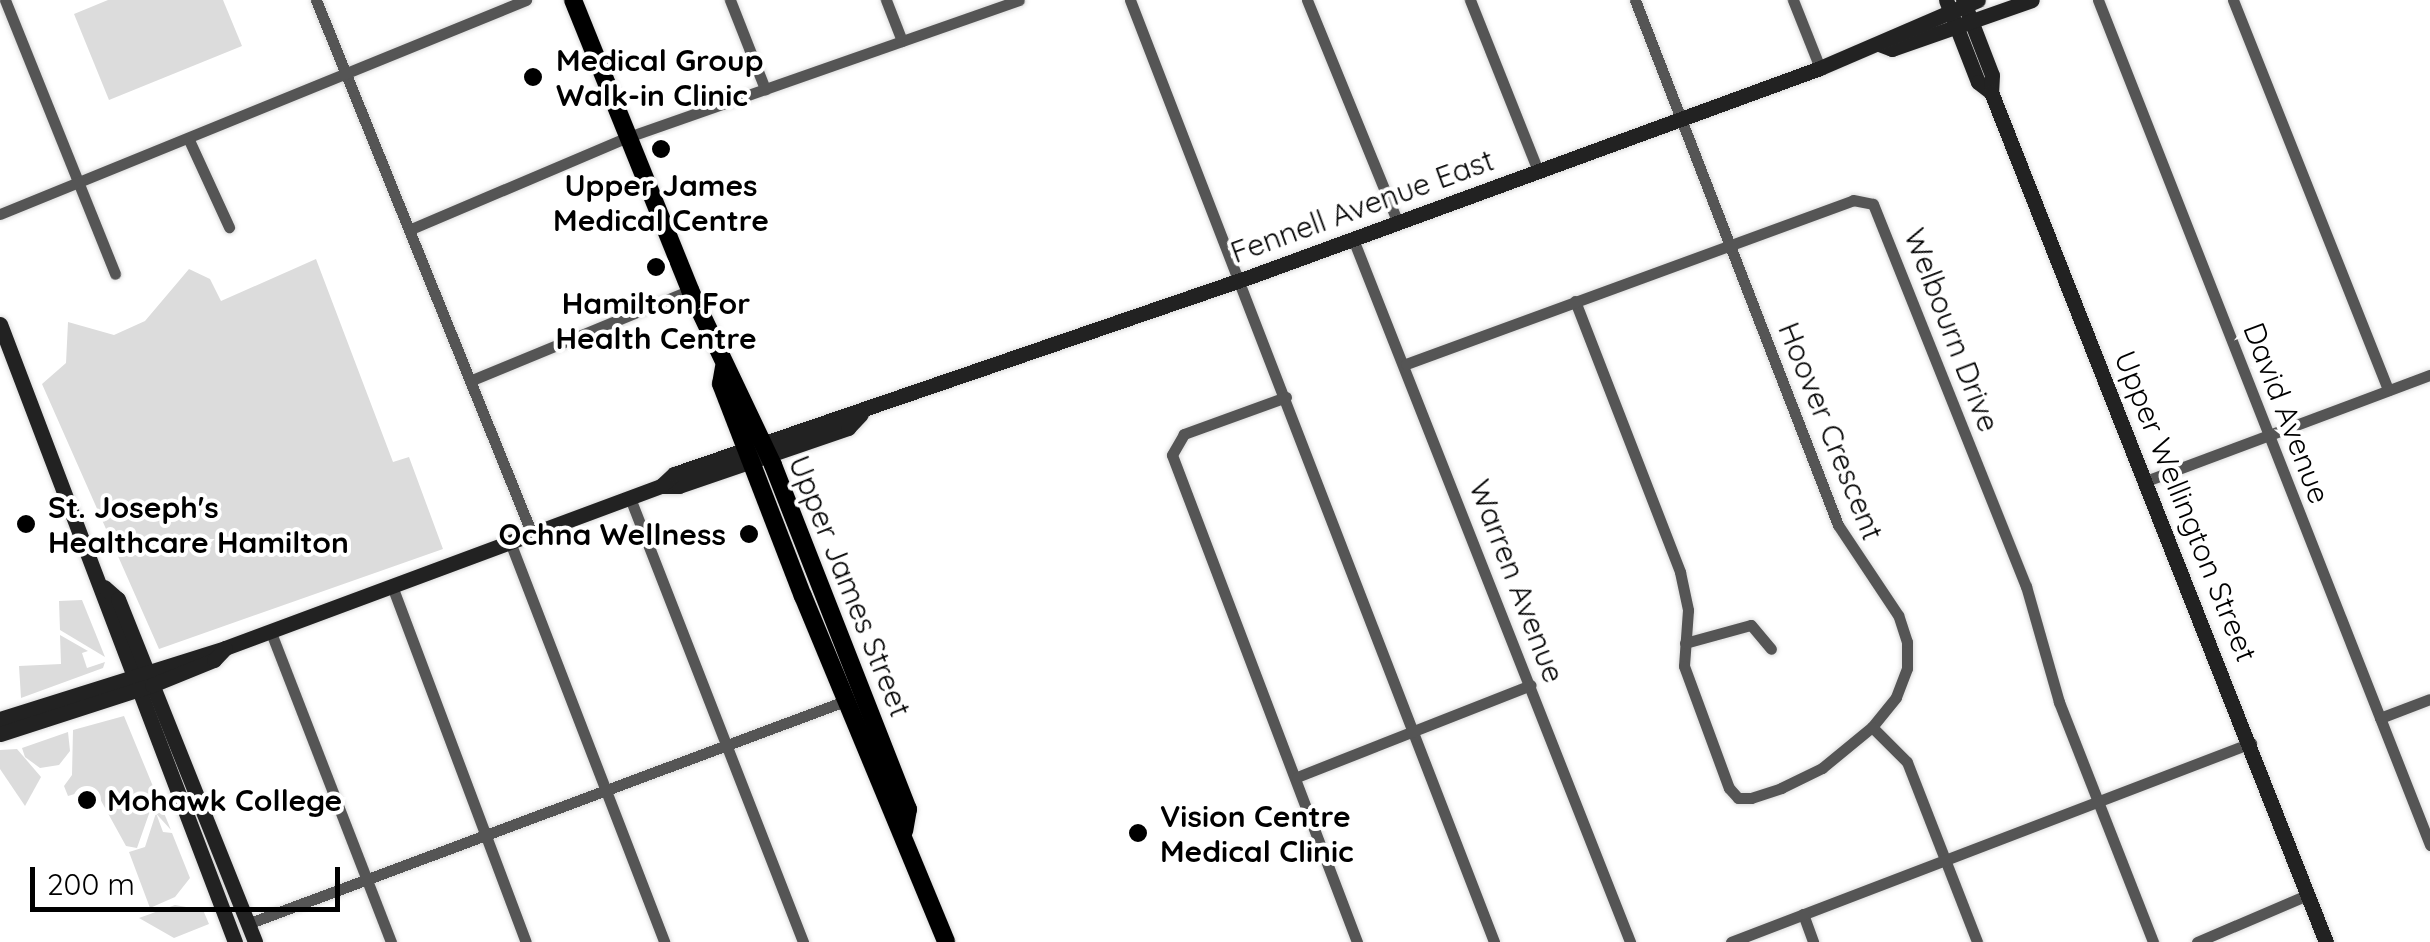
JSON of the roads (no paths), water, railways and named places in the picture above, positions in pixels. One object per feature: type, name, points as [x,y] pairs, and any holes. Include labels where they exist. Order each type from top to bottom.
[{"type":"main road","name":"Upper James Street","points":[[573,0],[724,367],[722,384],[758,452],[908,809],[904,831]]},
{"type":"main road","name":"Fennell Avenue East","points":[[1879,44],[1892,50],[2032,0]]},
{"type":"main road","name":"Fennell Avenue East","points":[[141,680],[214,660],[225,648],[661,486],[674,474],[848,428],[861,414],[1820,68],[1879,44],[1888,33],[1960,3]]},
{"type":"main road","name":"Upper Wellington Street","points":[[1960,3],[1978,82],[1991,92],[2252,743],[2326,942]]},
{"type":"main road","points":[[0,324],[104,588],[118,599],[141,680],[235,942]]},
{"type":"main road","name":"Upper James Street","points":[[758,452],[889,817],[904,831],[946,942]]},
{"type":"main road","points":[[0,720],[141,680]]},
{"type":"main road","points":[[0,734],[141,680]]},
{"type":"main road","points":[[141,680],[254,942]]},
{"type":"street","points":[[5,0],[115,274]]},
{"type":"street","points":[[316,0],[532,534]]},
{"type":"street","points":[[0,214],[526,0]]},
{"type":"street","points":[[730,0],[765,89]]},
{"type":"street","points":[[886,0],[902,41]]},
{"type":"street","points":[[411,228],[628,138],[1018,0]]},
{"type":"street","points":[[1130,0],[1494,942]]},
{"type":"street","points":[[1307,0],[1398,223]]},
{"type":"street","points":[[1470,0],[1538,172]]},
{"type":"street","name":"Hoover Crescent","points":[[1575,300],[1680,572],[1688,610],[1684,666],[1738,798],[1781,788],[1822,768],[1872,727],[1896,697],[1907,668],[1907,642],[1898,615],[1842,535],[1634,0]]},
{"type":"street","points":[[1793,0],[1820,68]]},
{"type":"street","name":"David Avenue","points":[[2098,0],[2430,845]]},
{"type":"street","points":[[2232,0],[2388,390]]},
{"type":"street","points":[[189,140],[229,226]]},
{"type":"street","name":"Welbourn Drive","points":[[1406,364],[1853,200],[1877,209],[2026,586],[2058,702],[2153,942]]},
{"type":"street","name":"Warren Avenue","points":[[1353,239],[1406,364],[1630,942]]},
{"type":"street","points":[[472,380],[690,290]]},
{"type":"street","points":[[2146,481],[2430,375]]},
{"type":"street","points":[[1286,396],[1184,434],[1172,454],[1357,942]]},
{"type":"street","points":[[630,498],[803,942]]},
{"type":"street","points":[[510,542],[664,942]]},
{"type":"street","points":[[392,586],[526,942]]},
{"type":"street","points":[[1685,643],[1750,625],[1771,649]]},
{"type":"street","points":[[270,630],[391,942]]},
{"type":"street","points":[[1297,777],[1531,684]]},
{"type":"street","points":[[2380,718],[2430,698]]},
{"type":"street","points":[[247,924],[845,702]]},
{"type":"street","points":[[1872,727],[1907,762],[1977,942]]},
{"type":"street","points":[[1731,942],[2252,743]]},
{"type":"street","points":[[2197,942],[2307,895]]},
{"type":"street","points":[[1802,914],[1814,942]]},
{"type":"place","name":"Medical Group Walk-in Clinic","points":[[533,77]]},
{"type":"place","name":"Upper James Medical Centre","points":[[661,149]]},
{"type":"place","name":"Hamilton For Health Centre","points":[[656,267]]},
{"type":"place","name":"St. Joseph's Healthcare Hamilton","points":[[26,524]]},
{"type":"place","name":"Ochna Wellness","points":[[749,534]]},
{"type":"place","name":"Mohawk College","points":[[87,800]]},
{"type":"place","name":"Vision Centre Medical Clinic","points":[[1138,833]]}]
